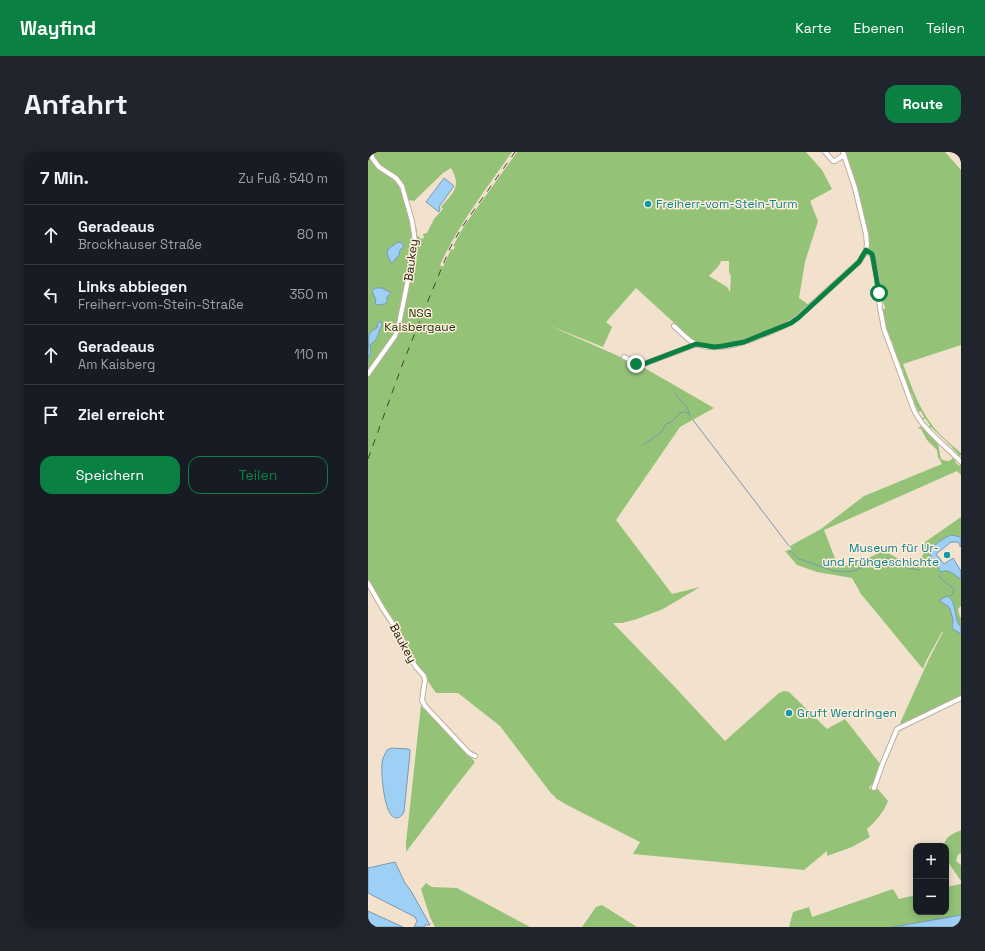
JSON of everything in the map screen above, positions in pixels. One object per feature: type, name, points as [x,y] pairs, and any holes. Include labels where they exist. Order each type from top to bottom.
[{"type":"street","name":"Baukey","points":[[368,374],[395,336],[399,324],[415,242],[412,222],[402,186],[396,178],[379,167],[373,160],[370,152]]},
{"type":"street","points":[[674,326],[692,342],[714,347],[732,345],[755,338],[791,323],[798,318],[859,262],[866,250],[867,244],[855,188],[843,154],[833,161],[825,152]]},
{"type":"street","points":[[866,250],[872,254],[873,258],[884,329],[914,410],[928,429],[961,462]]},
{"type":"street","points":[[624,357],[641,365],[696,344]]},
{"type":"street","name":"Baukey","points":[[368,583],[399,634],[408,654],[424,676],[425,680],[422,700],[425,706],[468,753],[474,756]]},
{"type":"street","points":[[874,788],[897,729],[961,698]]},
{"type":"green space","name":"NSG Kaisbergaue","points":[[372,152],[512,152],[473,207],[447,250],[440,265],[443,267],[451,249],[453,250],[455,247],[453,246],[464,226],[517,152],[806,152],[822,170],[832,189],[810,201],[818,221],[805,262],[799,298],[809,305],[797,318],[744,342],[714,346],[694,341],[636,288],[606,322],[612,327],[603,347],[548,325],[641,366],[714,408],[680,427],[616,520],[672,594],[700,587],[663,609],[637,619],[622,623],[613,623],[725,741],[779,693],[784,691],[789,692],[827,729],[845,719],[881,765],[873,783],[869,788],[874,791],[876,787],[888,801],[879,816],[867,829],[870,837],[852,847],[827,856],[827,851],[804,870],[633,854],[640,842],[557,799],[550,792],[500,726],[458,693],[436,693],[405,647],[404,637],[383,608],[368,580],[368,153],[383,172],[398,185],[406,207],[414,222],[417,235],[421,239],[424,238],[423,234],[427,233],[434,219],[443,209],[441,207],[455,189],[456,180],[451,168],[443,173],[415,201],[409,200],[392,174],[379,164]],"holes":[[[721,261],[729,261],[729,272],[731,276],[730,292],[727,287],[709,276],[717,268]]]},
{"type":"green space","points":[[845,152],[945,152],[961,170],[961,345],[903,364],[915,396],[927,418],[938,433],[961,453],[959,456],[952,449],[953,448],[931,427],[928,427],[930,425],[925,418],[923,420],[922,419],[924,417],[921,411],[918,412],[913,401],[912,394],[910,395],[902,368],[900,366],[901,365],[897,359],[892,341],[890,341],[887,332],[882,309],[885,309],[885,307],[879,293],[873,258],[866,251],[867,244]]},
{"type":"green space","points":[[923,426],[938,443],[941,459],[949,461],[954,456],[957,460],[955,462],[959,466],[961,464],[961,475],[957,471],[824,530],[838,566],[855,563],[883,551],[904,562],[914,563],[923,555],[925,542],[961,517],[961,537],[948,536],[932,548],[941,572],[949,571],[961,579],[961,606],[958,609],[961,617],[961,696],[901,724],[900,723],[929,659],[943,632],[923,669],[861,594],[852,578],[817,572],[797,565],[785,551],[791,550],[790,546],[821,529],[864,496],[942,464],[938,457],[937,450],[927,440],[921,429],[917,428]]},
{"type":"green space","points":[[421,705],[475,762],[406,852],[406,843]]},
{"type":"green space","points":[[961,830],[961,853],[958,855],[956,861],[961,865],[961,881],[949,863],[949,843],[945,843],[952,834]]},
{"type":"green space","points":[[426,883],[432,887],[457,888],[530,927],[435,927],[430,917],[421,889]]},
{"type":"green space","points":[[961,884],[961,915],[893,927],[789,927],[793,912],[809,907],[812,917],[893,889],[899,899],[913,896],[913,915],[949,915],[949,886]]},
{"type":"green space","points":[[602,905],[637,927],[582,927],[596,907]]},
{"type":"water","points":[[444,178],[454,186],[439,207],[439,212],[426,202]]},
{"type":"water","points":[[398,242],[402,243],[404,246],[400,250],[399,256],[391,263],[387,253],[388,249]]},
{"type":"water","points":[[375,288],[382,288],[391,293],[387,297],[385,304],[376,305],[376,300],[372,291]]},
{"type":"water","points":[[378,322],[381,322],[382,325],[377,337],[370,345],[371,353],[368,359],[369,334],[377,328]]},
{"type":"water","points":[[951,535],[961,537],[961,546],[960,547],[958,542],[951,542],[936,554],[944,564],[953,558],[961,571],[961,579],[949,571],[940,572],[930,554],[936,544]]},
{"type":"water","points":[[947,596],[953,602],[957,620],[961,627],[961,634],[953,629],[953,620],[950,609],[940,600]]},
{"type":"water","points":[[392,748],[410,750],[404,812],[397,818],[389,811],[386,804],[382,776],[383,758],[387,750]]},
{"type":"water","points":[[395,862],[405,883],[430,925],[425,925],[424,927],[414,927],[417,921],[415,917],[368,893],[368,868]]},
{"type":"water","points":[[368,911],[370,912],[403,927],[368,927]]},
{"type":"water","points":[[961,915],[961,927],[893,927]]},
{"type":"waterway","points":[[676,394],[687,407],[689,412]]},
{"type":"waterway","points":[[643,445],[661,433],[666,424],[672,422],[681,412],[689,413],[690,416]]},
{"type":"waterway","points":[[693,420],[789,546]]},
{"type":"waterway","points":[[789,550],[799,559],[834,571],[848,572],[887,558],[909,568],[919,570]]},
{"type":"waterway","points":[[939,575],[940,578],[954,589],[951,596]]},
{"type":"railway","points":[[368,459],[403,363],[450,248],[462,227],[515,152]]},
{"type":"place","name":"Freiherr-vom-Stein-Turm","points":[[648,204]]},
{"type":"place","name":"Museum für Ur- und Frühgeschichte","points":[[947,555]]},
{"type":"place","name":"Gruft Werdringen","points":[[789,713]]},
{"type":"route","points":[[636,364],[641,365],[696,344],[714,347],[744,342],[791,323],[859,262],[866,250],[872,254],[879,293]]}]
